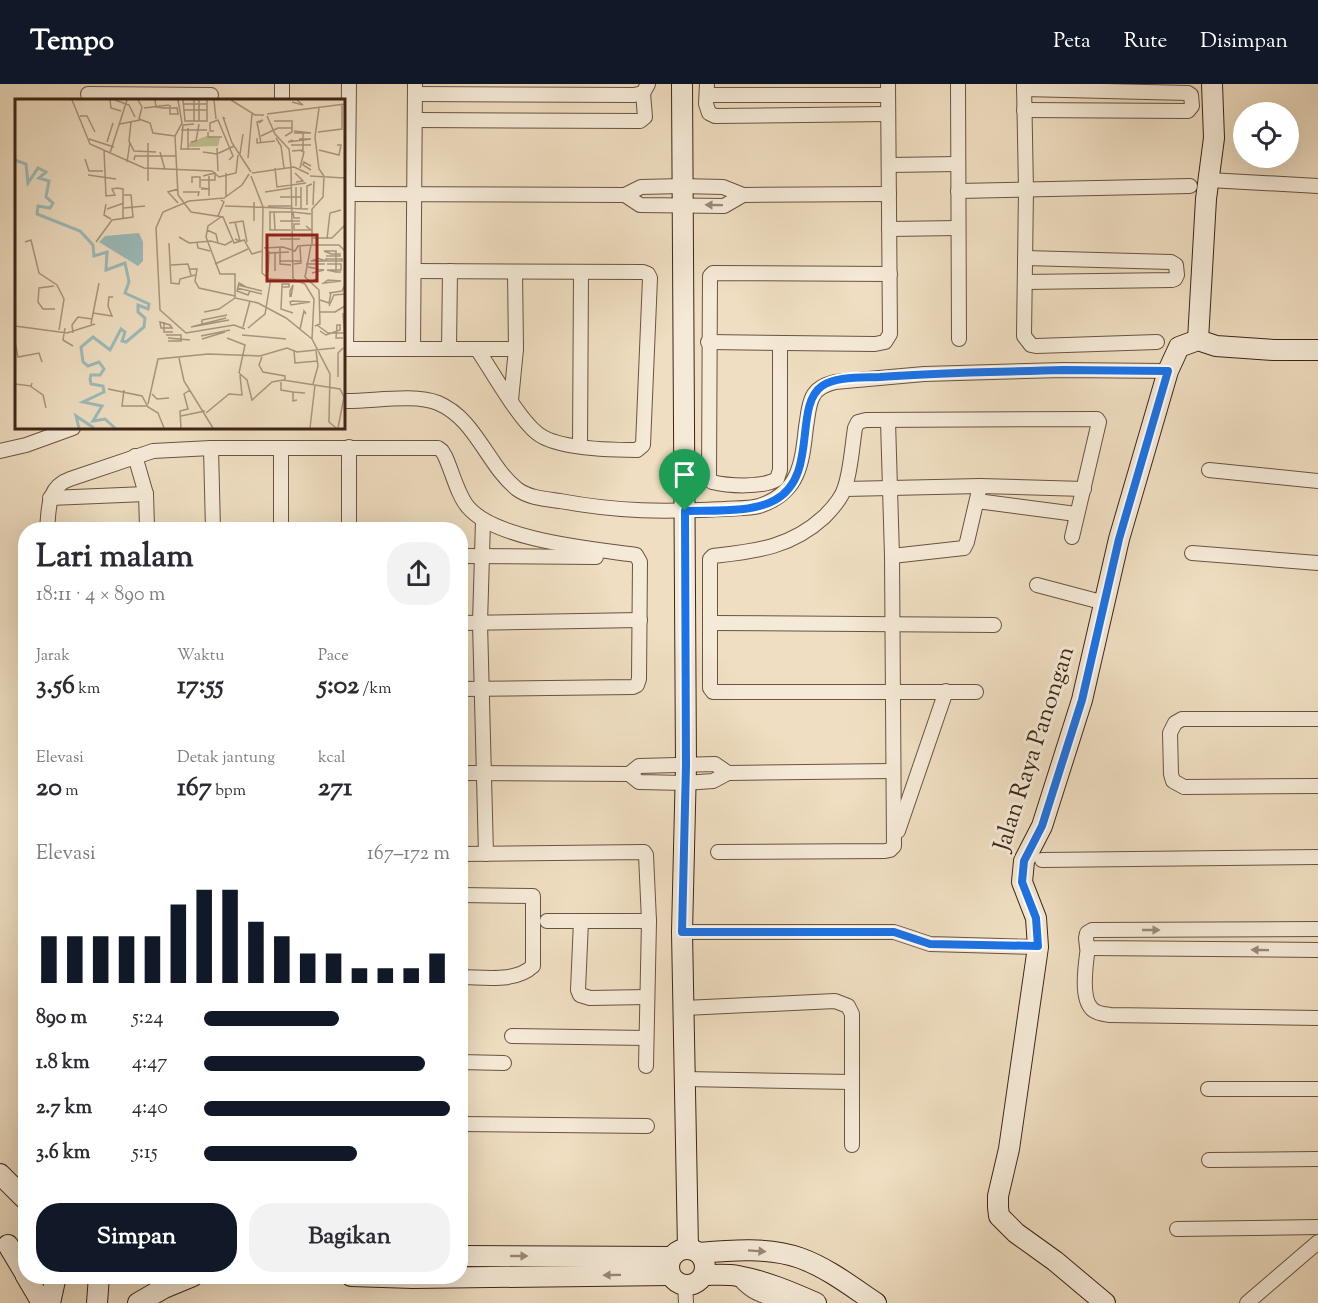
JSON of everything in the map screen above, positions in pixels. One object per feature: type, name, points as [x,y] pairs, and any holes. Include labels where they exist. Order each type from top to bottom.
[{"type":"street","points":[[349,84],[346,163],[348,194],[345,349],[516,349]]},
{"type":"street","points":[[682,84],[676,196],[676,512],[678,774],[685,1079],[683,1270]]},
{"type":"street","points":[[958,84],[959,339]]},
{"type":"street","points":[[1212,84],[1214,138],[1199,183],[1198,340],[1216,346],[1318,350]]},
{"type":"street","points":[[1024,110],[1188,111],[1192,106],[1191,95],[1188,93],[1024,86],[1024,110],[1026,190],[1024,336],[1031,345],[1157,342]]},
{"type":"street","points":[[414,349],[415,89],[634,95],[646,89],[645,117],[640,121],[415,120]]},
{"type":"street","points":[[708,342],[875,344],[885,342],[890,334],[890,274],[888,89],[707,90],[709,113],[715,116],[888,114]]},
{"type":"street","points":[[88,93],[211,93]]},
{"type":"street","points":[[889,165],[958,164]]},
{"type":"street","points":[[958,191],[1199,183],[1318,186]]},
{"type":"street","points":[[348,194],[625,195],[648,187],[676,196],[724,206],[743,195],[889,194]]},
{"type":"street","points":[[625,195],[640,205],[648,205],[676,196]]},
{"type":"street","points":[[889,229],[958,228]]},
{"type":"street","points":[[1025,282],[1172,280],[1177,275],[1176,265],[1171,262],[1026,258]]},
{"type":"street","points":[[414,271],[643,272],[648,274],[650,278],[644,445],[637,450],[602,449],[551,441],[538,434],[527,423],[477,349]]},
{"type":"street","points":[[449,349],[450,271]]},
{"type":"street","points":[[511,400],[516,349],[515,272]]},
{"type":"street","points":[[580,446],[581,272]]},
{"type":"street","points":[[780,343],[780,470],[777,479],[770,484],[723,485],[712,482],[709,477],[710,276],[713,273],[890,274]]},
{"type":"street","name":"Jalan Raya Panongan","points":[[1105,1303],[1055,1261],[1016,1233],[999,1216],[998,1196],[1010,1137],[1038,946],[1036,918],[1022,882],[1022,872],[1024,861],[1042,826],[1069,741],[1093,656],[1119,539],[1168,371],[1179,347],[1198,340]]},
{"type":"street","points":[[345,401],[420,399],[436,402],[450,409],[476,435],[500,471],[519,491],[532,496],[599,508],[676,512],[755,507],[776,500],[787,490],[803,459],[808,412],[813,395],[823,386],[835,381],[924,374],[1063,370],[1168,371]]},
{"type":"street","points":[[976,692],[713,692],[710,688],[710,559],[713,556],[760,551],[782,544],[810,530],[832,509],[845,489],[855,428],[858,422],[1092,417],[1099,422],[1072,537]]},
{"type":"street","points":[[718,852],[885,851],[894,846],[892,556],[888,421]]},
{"type":"street","points":[[0,452],[70,429]]},
{"type":"street","points":[[349,447],[349,522]]},
{"type":"street","points":[[211,448],[213,522]]},
{"type":"street","points":[[48,522],[50,498],[53,491],[63,481],[153,451],[211,448],[438,448],[442,451],[468,508],[483,521],[554,544],[638,557],[640,562],[640,620],[637,685],[633,687],[468,689]]},
{"type":"street","points":[[281,448],[281,522]]},
{"type":"street","points":[[135,456],[146,494],[147,522]]},
{"type":"street","points":[[1209,470],[1318,481]]},
{"type":"street","points":[[892,556],[964,548],[980,486]]},
{"type":"street","points":[[845,489],[980,486],[1084,489]]},
{"type":"street","points":[[50,498],[146,494]]},
{"type":"street","points":[[977,501],[1076,514]]},
{"type":"street","points":[[483,521],[480,623],[486,854]]},
{"type":"street","points":[[1192,553],[1318,563]]},
{"type":"street","points":[[468,556],[638,557]]},
{"type":"street","points":[[1037,585],[1105,603]]},
{"type":"street","points":[[468,623],[640,620]]},
{"type":"street","points":[[711,623],[994,625]]},
{"type":"street","points":[[894,840],[946,691]]},
{"type":"street","points":[[1318,719],[1182,719],[1172,727],[1170,743],[1173,781],[1184,787],[1318,786]]},
{"type":"street","points":[[629,774],[639,766],[651,765],[713,782],[728,773],[892,771]]},
{"type":"street","points":[[468,772],[629,774],[639,782],[648,783],[678,774]]},
{"type":"street","points":[[468,854],[644,852],[649,921],[646,1066]]},
{"type":"street","points":[[1042,861],[1318,857]]},
{"type":"street","points":[[468,896],[533,896],[533,966],[527,972],[516,976],[468,977]]},
{"type":"street","points":[[547,921],[649,921]]},
{"type":"street","points":[[580,921],[578,990],[580,995],[590,998],[647,997]]},
{"type":"street","points":[[1318,929],[1092,930],[1087,933],[1086,938],[1088,948],[1086,993],[1089,1005],[1100,1013],[1318,1018]]},
{"type":"street","points":[[682,932],[894,932],[930,944],[1038,946]]},
{"type":"street","points":[[1088,948],[1318,950]]},
{"type":"street","points":[[684,1008],[835,1001],[848,1006],[852,1014],[852,1145]]},
{"type":"street","points":[[512,1036],[646,1038]]},
{"type":"street","points":[[468,1062],[504,1062]]},
{"type":"street","points":[[685,1079],[851,1082]]},
{"type":"street","points":[[1208,1089],[1318,1089]]},
{"type":"street","points":[[468,1124],[647,1126]]},
{"type":"street","points":[[1209,1160],[1318,1159]]},
{"type":"street","points":[[0,1174],[18,1192]]},
{"type":"street","points":[[1177,1229],[1318,1227]]},
{"type":"street","points":[[1246,1303],[1318,1242]]},
{"type":"street","points":[[468,1276],[683,1270],[734,1250],[779,1253],[800,1258],[834,1275],[876,1303]]},
{"type":"street","points":[[468,1257],[683,1270],[697,1282],[705,1275],[736,1275],[787,1290],[816,1303]]},
{"type":"street","points":[[736,1275],[754,1293],[783,1303]]},
{"type":"street","points":[[31,1284],[42,1303]]},
{"type":"street","points":[[50,1303],[55,1284]]},
{"type":"street","points":[[97,1303],[98,1284]]},
{"type":"street","points":[[138,1303],[174,1284]]},
{"type":"route","points":[[1063,370],[1168,371],[1119,539],[1082,700],[1042,826],[1024,861],[1022,882],[1036,918],[1038,946],[930,944],[894,932],[682,932],[686,765],[685,511],[755,507],[776,500],[787,490],[803,459],[808,412],[813,395],[823,386],[835,381],[924,374],[1063,370]]}]
